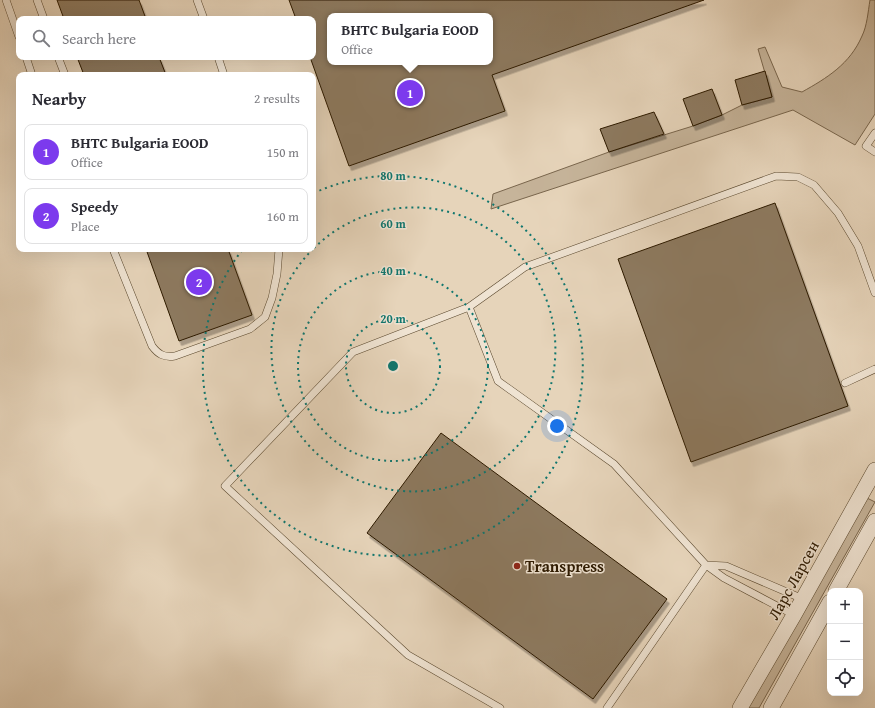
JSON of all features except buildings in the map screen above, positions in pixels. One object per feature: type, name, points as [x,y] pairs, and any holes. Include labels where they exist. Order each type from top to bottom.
[{"type":"street","name":"Ларс Ларсен","points":[[740,708],[875,470]]},
{"type":"street","points":[[838,588],[875,521]]},
{"type":"street","points":[[771,708],[827,607]]},
{"type":"lane","points":[[6,0],[16,28]]},
{"type":"lane","points":[[37,0],[43,16]]},
{"type":"lane","points":[[197,0],[203,16]]},
{"type":"lane","points":[[27,60],[31,72]]},
{"type":"lane","points":[[59,60],[64,72]]},
{"type":"lane","points":[[219,60],[223,72]]},
{"type":"lane","points":[[875,133],[866,146],[875,152]]},
{"type":"lane","points":[[500,708],[408,655],[225,486],[353,352],[469,306],[525,267],[776,176],[798,177],[814,185],[838,212],[858,246],[875,293]]},
{"type":"lane","points":[[114,252],[152,346],[162,356],[169,357],[250,329],[265,317],[272,298],[277,274],[279,252]]},
{"type":"lane","points":[[469,306],[498,381],[614,464],[706,565],[724,578],[794,615]]},
{"type":"lane","points":[[845,383],[875,369]]},
{"type":"lane","points":[[706,565],[726,566],[803,599]]},
{"type":"lane","points":[[607,708],[706,565]]},
{"type":"shaded area","points":[[870,0],[875,0],[875,114],[855,145],[793,110],[491,209],[493,194],[609,152],[693,126],[722,115],[742,105],[772,97],[758,49],[765,47],[782,87],[802,92],[829,76],[851,55],[864,32]]},
{"type":"shaded area","points":[[867,498],[875,502],[759,708],[748,708]]},
{"type":"place","name":"BHTC Bulgaria EOOD","points":[[410,93]]},
{"type":"place","name":"Speedy","points":[[199,282]]},
{"type":"place","name":"Transpress","points":[[517,566]]}]
